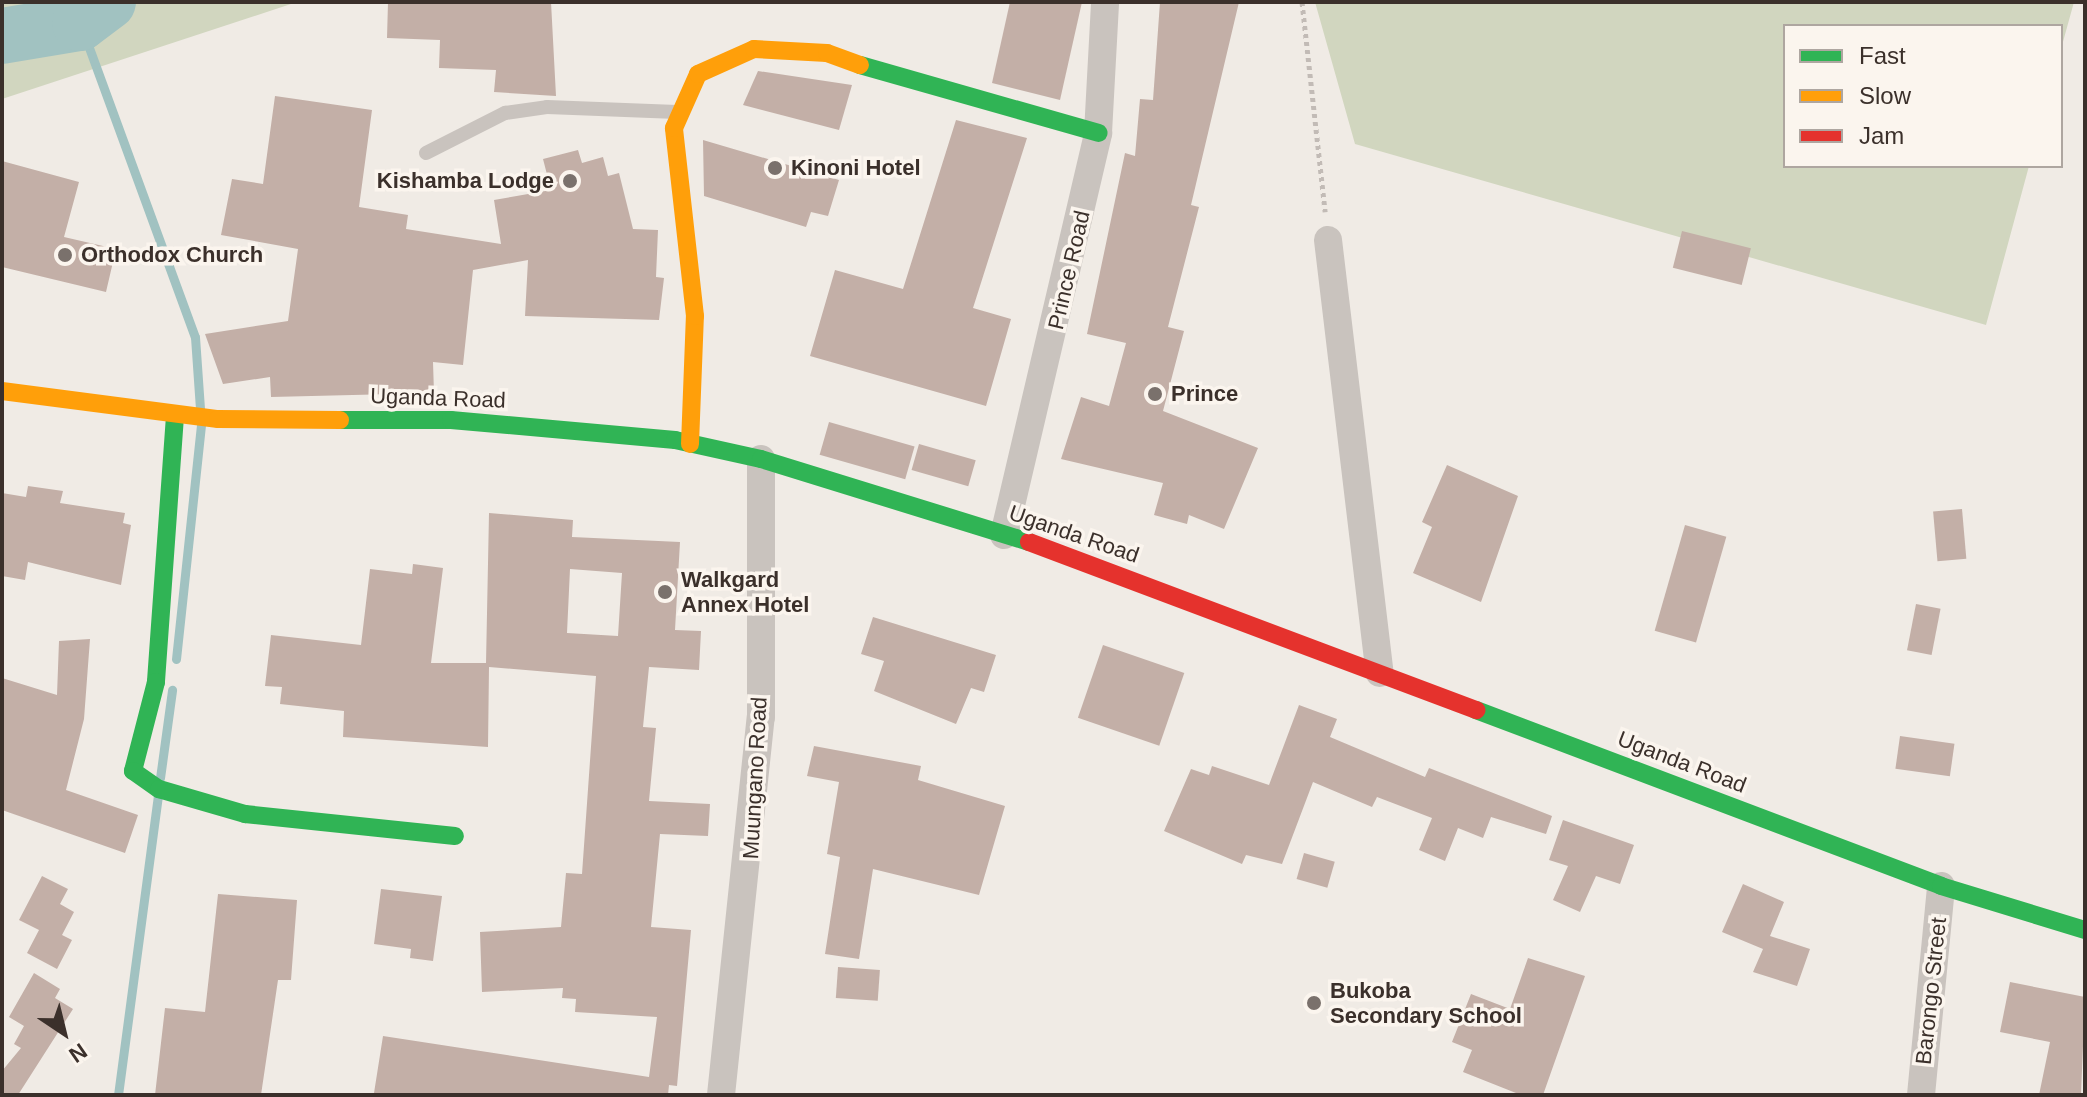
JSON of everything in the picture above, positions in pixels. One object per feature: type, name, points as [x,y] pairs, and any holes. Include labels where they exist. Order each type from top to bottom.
[{"type":"main road","points":[[690,444],[695,316],[677,205],[677,112],[698,74],[726,56],[797,50],[1098,133]]},
{"type":"main road","name":"Uganda Road","points":[[2,391],[175,416],[218,419],[451,420],[690,444],[761,459],[1004,535],[1380,673],[1941,886],[2085,930]]},
{"type":"main road","points":[[175,416],[156,682],[133,771],[159,789],[245,814],[455,836]]},
{"type":"street","name":"Prince Road","points":[[1004,535],[1098,133],[1105,2]]},
{"type":"street","points":[[1328,240],[1380,673]]},
{"type":"street","name":"Muungano Road","points":[[721,1095],[761,717],[761,459]]},
{"type":"street","name":"Barongo Street","points":[[1921,1095],[1941,886]]},
{"type":"lane","points":[[426,153],[505,113],[547,107],[677,112]]},
{"type":"path","points":[[1302,2],[1328,240]]},
{"type":"green space","points":[[2,2],[297,2],[2,99]]},
{"type":"green space","points":[[1315,2],[2074,2],[2063,42],[2063,24],[1783,24],[1783,168],[2028,168],[1986,325],[1355,144]]},
{"type":"building","points":[[388,2],[551,2],[556,96],[494,92],[496,70],[439,68],[440,40],[387,38]]},
{"type":"building","points":[[1010,2],[1082,2],[1060,100],[992,83]]},
{"type":"building","points":[[1160,2],[1239,2],[1191,205],[1199,207],[1168,327],[1184,331],[1163,411],[1258,448],[1224,529],[1189,515],[1187,524],[1154,515],[1163,483],[1061,459],[1081,397],[1109,406],[1126,343],[1087,334],[1125,153],[1135,156],[1140,99],[1153,100]]},
{"type":"building","points":[[758,71],[852,85],[839,130],[743,105]]},
{"type":"building","points":[[275,96],[372,110],[359,207],[408,215],[406,229],[501,244],[494,200],[551,190],[543,159],[578,150],[582,163],[603,157],[608,176],[619,173],[633,229],[658,230],[656,277],[664,278],[659,320],[525,316],[528,260],[473,270],[463,365],[433,362],[434,393],[271,397],[270,377],[223,384],[205,334],[288,321],[298,249],[221,235],[232,179],[263,184]]},
{"type":"building","points":[[956,120],[1027,138],[973,308],[1011,319],[986,406],[810,356],[835,270],[903,289]]},
{"type":"building","points":[[703,140],[839,180],[828,216],[811,212],[806,227],[704,196]]},
{"type":"building","points":[[2,161],[79,182],[64,237],[116,249],[106,292],[2,267]]},
{"type":"building","points":[[1682,231],[1751,248],[1742,285],[1673,268]]},
{"type":"building","points":[[829,422],[915,447],[905,479],[820,455]]},
{"type":"building","points":[[919,444],[976,460],[968,486],[912,470]]},
{"type":"building","points":[[1447,465],[1518,496],[1481,602],[1413,573],[1432,527],[1422,522]]},
{"type":"building","points":[[28,486],[63,491],[60,503],[125,513],[123,523],[131,525],[121,585],[28,562],[25,580],[2,576],[2,493],[26,497]]},
{"type":"building","points":[[1962,509],[1966,559],[1937,561],[1933,512]]},
{"type":"building","points":[[489,513],[573,520],[572,537],[680,542],[675,630],[701,631],[699,670],[649,667],[643,727],[656,728],[649,801],[710,804],[708,836],[660,834],[651,927],[691,930],[677,1086],[669,1085],[668,1095],[374,1093],[383,1036],[649,1077],[657,1017],[575,1012],[576,999],[562,998],[563,988],[482,992],[480,932],[561,927],[566,873],[582,874],[596,676],[489,667],[488,747],[343,737],[344,711],[280,704],[282,687],[265,686],[271,635],[361,645],[370,569],[412,574],[413,564],[443,568],[431,663],[486,663]],"holes":[[[570,569],[622,573],[618,636],[567,633]]]},
{"type":"building","points":[[1685,525],[1726,537],[1696,643],[1655,631]]},
{"type":"building","points":[[1916,604],[1941,609],[1932,655],[1907,650]]},
{"type":"building","points":[[873,617],[996,655],[984,692],[971,688],[956,724],[874,691],[884,661],[861,654]]},
{"type":"building","points":[[90,639],[84,719],[66,790],[138,815],[125,853],[2,810],[2,678],[57,695],[59,641]]},
{"type":"building","points":[[1103,645],[1184,673],[1159,746],[1078,718]]},
{"type":"building","points":[[1299,705],[1337,719],[1330,737],[1425,777],[1429,768],[1552,816],[1546,834],[1491,817],[1483,838],[1458,828],[1445,861],[1419,850],[1432,818],[1377,797],[1372,807],[1313,782],[1282,864],[1246,855],[1242,864],[1164,831],[1191,769],[1209,775],[1212,766],[1269,785]]},
{"type":"building","points":[[1900,736],[1954,744],[1950,776],[1895,769]]},
{"type":"building","points":[[814,746],[921,766],[918,780],[1005,806],[979,895],[873,869],[859,959],[825,954],[840,857],[827,854],[839,782],[807,776]]},
{"type":"building","points":[[1563,820],[1634,845],[1620,884],[1596,876],[1580,912],[1553,900],[1568,866],[1549,860]]},
{"type":"building","points":[[1304,853],[1335,862],[1327,888],[1297,879]]},
{"type":"building","points":[[42,876],[68,889],[60,904],[74,912],[62,935],[72,940],[57,969],[27,953],[39,930],[19,920]]},
{"type":"building","points":[[1743,884],[1784,902],[1770,936],[1810,949],[1797,986],[1753,972],[1763,949],[1722,932]]},
{"type":"building","points":[[381,889],[442,896],[433,961],[410,958],[411,949],[374,944]]},
{"type":"building","points":[[218,894],[297,900],[291,980],[278,980],[261,1095],[155,1095],[165,1008],[205,1012]]},
{"type":"building","points":[[1528,958],[1585,976],[1543,1095],[1521,1095],[1463,1072],[1472,1050],[1452,1042],[1471,994],[1510,1009]]},
{"type":"building","points":[[838,967],[880,970],[878,1001],[836,998]]},
{"type":"building","points":[[34,973],[60,989],[55,998],[73,1009],[18,1095],[2,1095],[2,1071],[21,1048],[14,1044],[24,1026],[9,1017]]},
{"type":"building","points":[[2010,982],[2085,997],[2081,1095],[2039,1095],[2050,1042],[2000,1032]]},
{"type":"waterway","points":[[2,36],[80,23],[108,2]]},
{"type":"waterway","points":[[80,23],[195,337],[200,409]]},
{"type":"waterway","points":[[176,659],[201,424]]},
{"type":"waterway","points":[[160,778],[172,690]]},
{"type":"waterway","points":[[118,1095],[158,797]]},
{"type":"traffic: fast","points":[[860,65],[1098,133]]},
{"type":"traffic: fast","points":[[175,416],[156,682],[133,771],[159,789],[245,814],[455,836]]},
{"type":"traffic: fast","points":[[340,420],[451,420],[675,440],[761,459],[1029,542]]},
{"type":"traffic: fast","points":[[1476,710],[1941,886],[2085,930]]},
{"type":"traffic: slow","points":[[690,444],[695,316],[674,128],[698,74],[754,49],[827,53],[860,65]]},
{"type":"traffic: slow","points":[[2,391],[218,419],[340,420]]},
{"type":"traffic: jam","points":[[1029,542],[1476,710]]},
{"type":"place","name":"Kinoni Hotel","points":[[775,168]]},
{"type":"place","name":"Kishamba Lodge","points":[[570,181]]},
{"type":"place","name":"Orthodox Church","points":[[65,255]]},
{"type":"place","name":"Prince","points":[[1155,394]]},
{"type":"place","name":"Walkgard Annex Hotel","points":[[665,592]]},
{"type":"place","name":"Bukoba Secondary School","points":[[1314,1003]]}]
